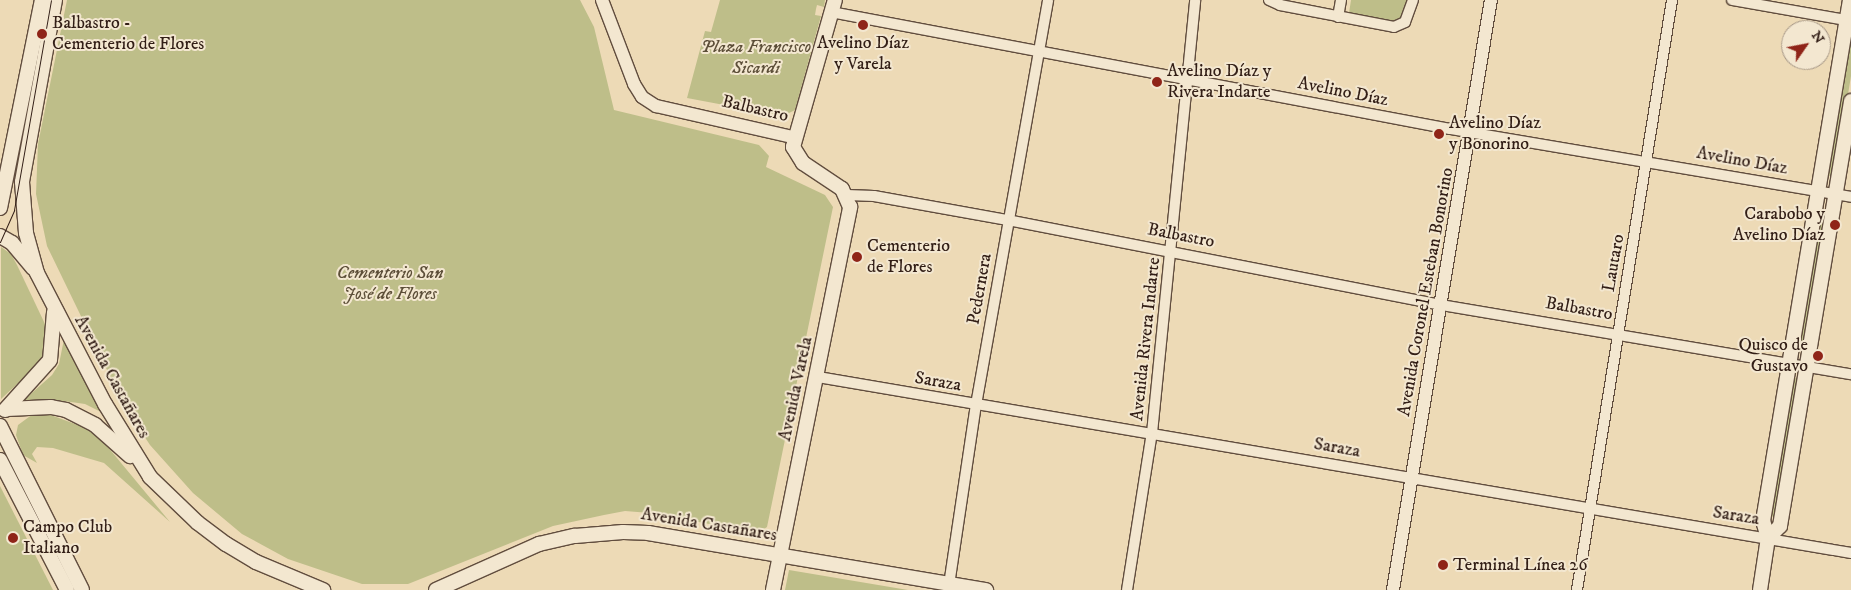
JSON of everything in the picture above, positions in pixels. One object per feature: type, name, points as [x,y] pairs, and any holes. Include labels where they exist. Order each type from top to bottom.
[{"type":"main road","points":[[0,208],[42,0]]},
{"type":"main road","points":[[36,273],[26,233],[22,182],[54,0]]},
{"type":"main road","points":[[1760,590],[1768,538],[1762,521],[1788,362],[1849,21],[1850,0]]},
{"type":"main road","points":[[793,137],[833,6]]},
{"type":"main road","points":[[1768,538],[1780,526],[1851,101]]},
{"type":"main road","name":"Balbastro","points":[[793,137],[793,147],[798,159],[836,184],[847,196]]},
{"type":"main road","name":"Avenida Varela","points":[[773,590],[818,377],[850,207],[847,196]]},
{"type":"main road","points":[[0,236],[20,251],[36,273]]},
{"type":"main road","name":"Avenida Castañares","points":[[36,273],[138,462]]},
{"type":"main road","points":[[4,411],[50,360],[54,309]]},
{"type":"main road","name":"Avenida Castañares","points":[[4,411],[51,407],[66,410],[95,425],[138,462],[171,499],[226,544],[256,562],[323,590]]},
{"type":"main road","points":[[0,426],[82,590]]},
{"type":"main road","points":[[0,460],[67,590]]},
{"type":"main road","name":"Avenida Castañares","points":[[436,590],[523,550],[558,539],[596,533],[648,533],[986,590]]},
{"type":"street","name":"Balbastro","points":[[602,0],[634,84],[642,97],[656,106],[793,137]]},
{"type":"street","name":"Pedernera","points":[[950,585],[976,405],[1048,0]]},
{"type":"street","name":"Avenida Rivera Indarte","points":[[1127,590],[1152,433],[1172,254],[1195,0]]},
{"type":"street","points":[[1269,0],[1338,17],[1394,26],[1405,22],[1413,0]]},
{"type":"street","points":[[1338,17],[1341,0]]},
{"type":"street","name":"Avenida Coronel Esteban Bonorino","points":[[1393,590],[1471,130],[1491,0]]},
{"type":"street","name":"Lautaro","points":[[1577,590],[1648,161],[1672,0]]},
{"type":"street","points":[[1732,0],[1849,21]]},
{"type":"street","name":"Avelino Díaz","points":[[833,6],[1189,80],[1851,197]]},
{"type":"street","name":"Balbastro","points":[[847,196],[874,196],[1008,220],[1172,254],[1441,305],[1851,374]]},
{"type":"street","name":"Saraza","points":[[818,377],[1851,553]]},
{"type":"green space","name":"Cementerio San José de Flores","points":[[67,0],[580,0],[594,27],[614,110],[759,145],[769,156],[766,167],[825,195],[833,207],[767,527],[758,533],[650,513],[625,511],[553,526],[408,584],[362,584],[288,559],[242,534],[193,493],[150,445],[125,407],[47,246],[36,194],[38,144]]},
{"type":"green space","name":"Plaza Francisco Sicardi","points":[[720,0],[825,0],[824,7],[817,5],[815,15],[821,16],[795,110],[783,116],[687,98],[705,31],[711,32]]},
{"type":"green space","points":[[1351,0],[1412,0],[1407,26],[1349,13]]},
{"type":"green space","points":[[1851,41],[1851,76],[1835,174],[1829,176],[1826,174],[1848,43]]},
{"type":"green space","points":[[1824,211],[1827,214],[1806,345],[1799,347],[1796,345],[1819,213]]},
{"type":"green space","points":[[1,247],[11,254],[17,265],[45,324],[48,343],[43,360],[1,399]]},
{"type":"green space","points":[[64,339],[101,412],[85,404],[64,401],[24,400],[52,375],[59,364]]},
{"type":"green space","points":[[1794,377],[1797,379],[1777,515],[1773,517],[1769,514]]},
{"type":"green space","points":[[33,414],[48,414],[86,428],[107,446],[170,522],[104,463],[53,448],[37,447],[32,454],[37,463],[23,455],[16,435],[18,425]]},
{"type":"green space","name":"Campo Club Italiano","points":[[0,486],[53,590],[0,590]]},
{"type":"green space","points":[[789,570],[908,590],[785,590]]},
{"type":"tram line","points":[[0,242],[14,210],[51,0]]},
{"type":"place","name":"Avelino Díaz y Varela","points":[[863,25]]},
{"type":"place","name":"Balbastro - Cementerio de Flores","points":[[42,34]]},
{"type":"place","name":"Avelino Díaz y Rivera Indarte","points":[[1157,82]]},
{"type":"place","name":"Avelino Díaz y Bonorino","points":[[1439,134]]},
{"type":"place","name":"Carabobo y Avelino Díaz","points":[[1835,225]]},
{"type":"place","name":"Cementerio de Flores","points":[[857,257]]},
{"type":"place","name":"Quisco de Gustavo","points":[[1818,356]]},
{"type":"place","name":"Campo Club Italiano","points":[[13,538]]},
{"type":"place","name":"Terminal Línea 26","points":[[1443,565]]}]
